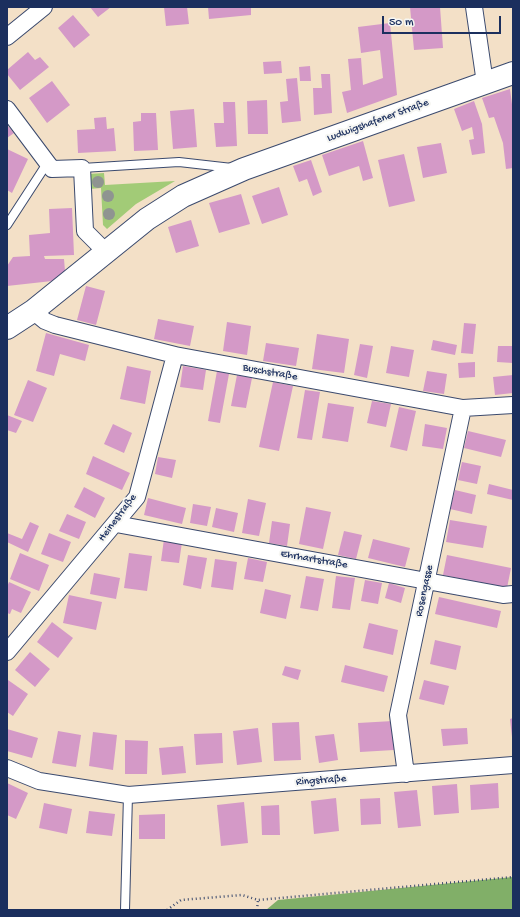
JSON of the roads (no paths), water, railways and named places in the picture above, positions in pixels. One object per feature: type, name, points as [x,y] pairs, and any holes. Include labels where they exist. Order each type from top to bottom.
[{"type":"main road","name":"Ludwigshafener Straße","points":[[7,328],[33,311],[147,219],[183,196],[244,169],[513,72]]},
{"type":"street","points":[[7,37],[44,7]]},
{"type":"street","points":[[474,7],[485,82]]},
{"type":"street","points":[[7,109],[52,169],[82,168],[85,231],[106,252]]},
{"type":"street","name":"Buschstraße","points":[[33,311],[45,321],[175,355],[463,408],[513,405]]},
{"type":"street","name":"Heinestraße","points":[[7,652],[116,524],[137,497],[175,355]]},
{"type":"street","name":"Rosengasse","points":[[406,774],[398,715],[463,408]]},
{"type":"street","name":"Ehrhartstraße","points":[[116,524],[503,595],[513,594]]},
{"type":"street","name":"Ringstraße","points":[[7,768],[39,781],[128,795],[513,765]]},
{"type":"lane","points":[[7,225],[48,162]]},
{"type":"lane","name":"Ludwigshafener Straße","points":[[82,168],[180,162],[244,169]]},
{"type":"lane","points":[[125,910],[128,795]]}]
